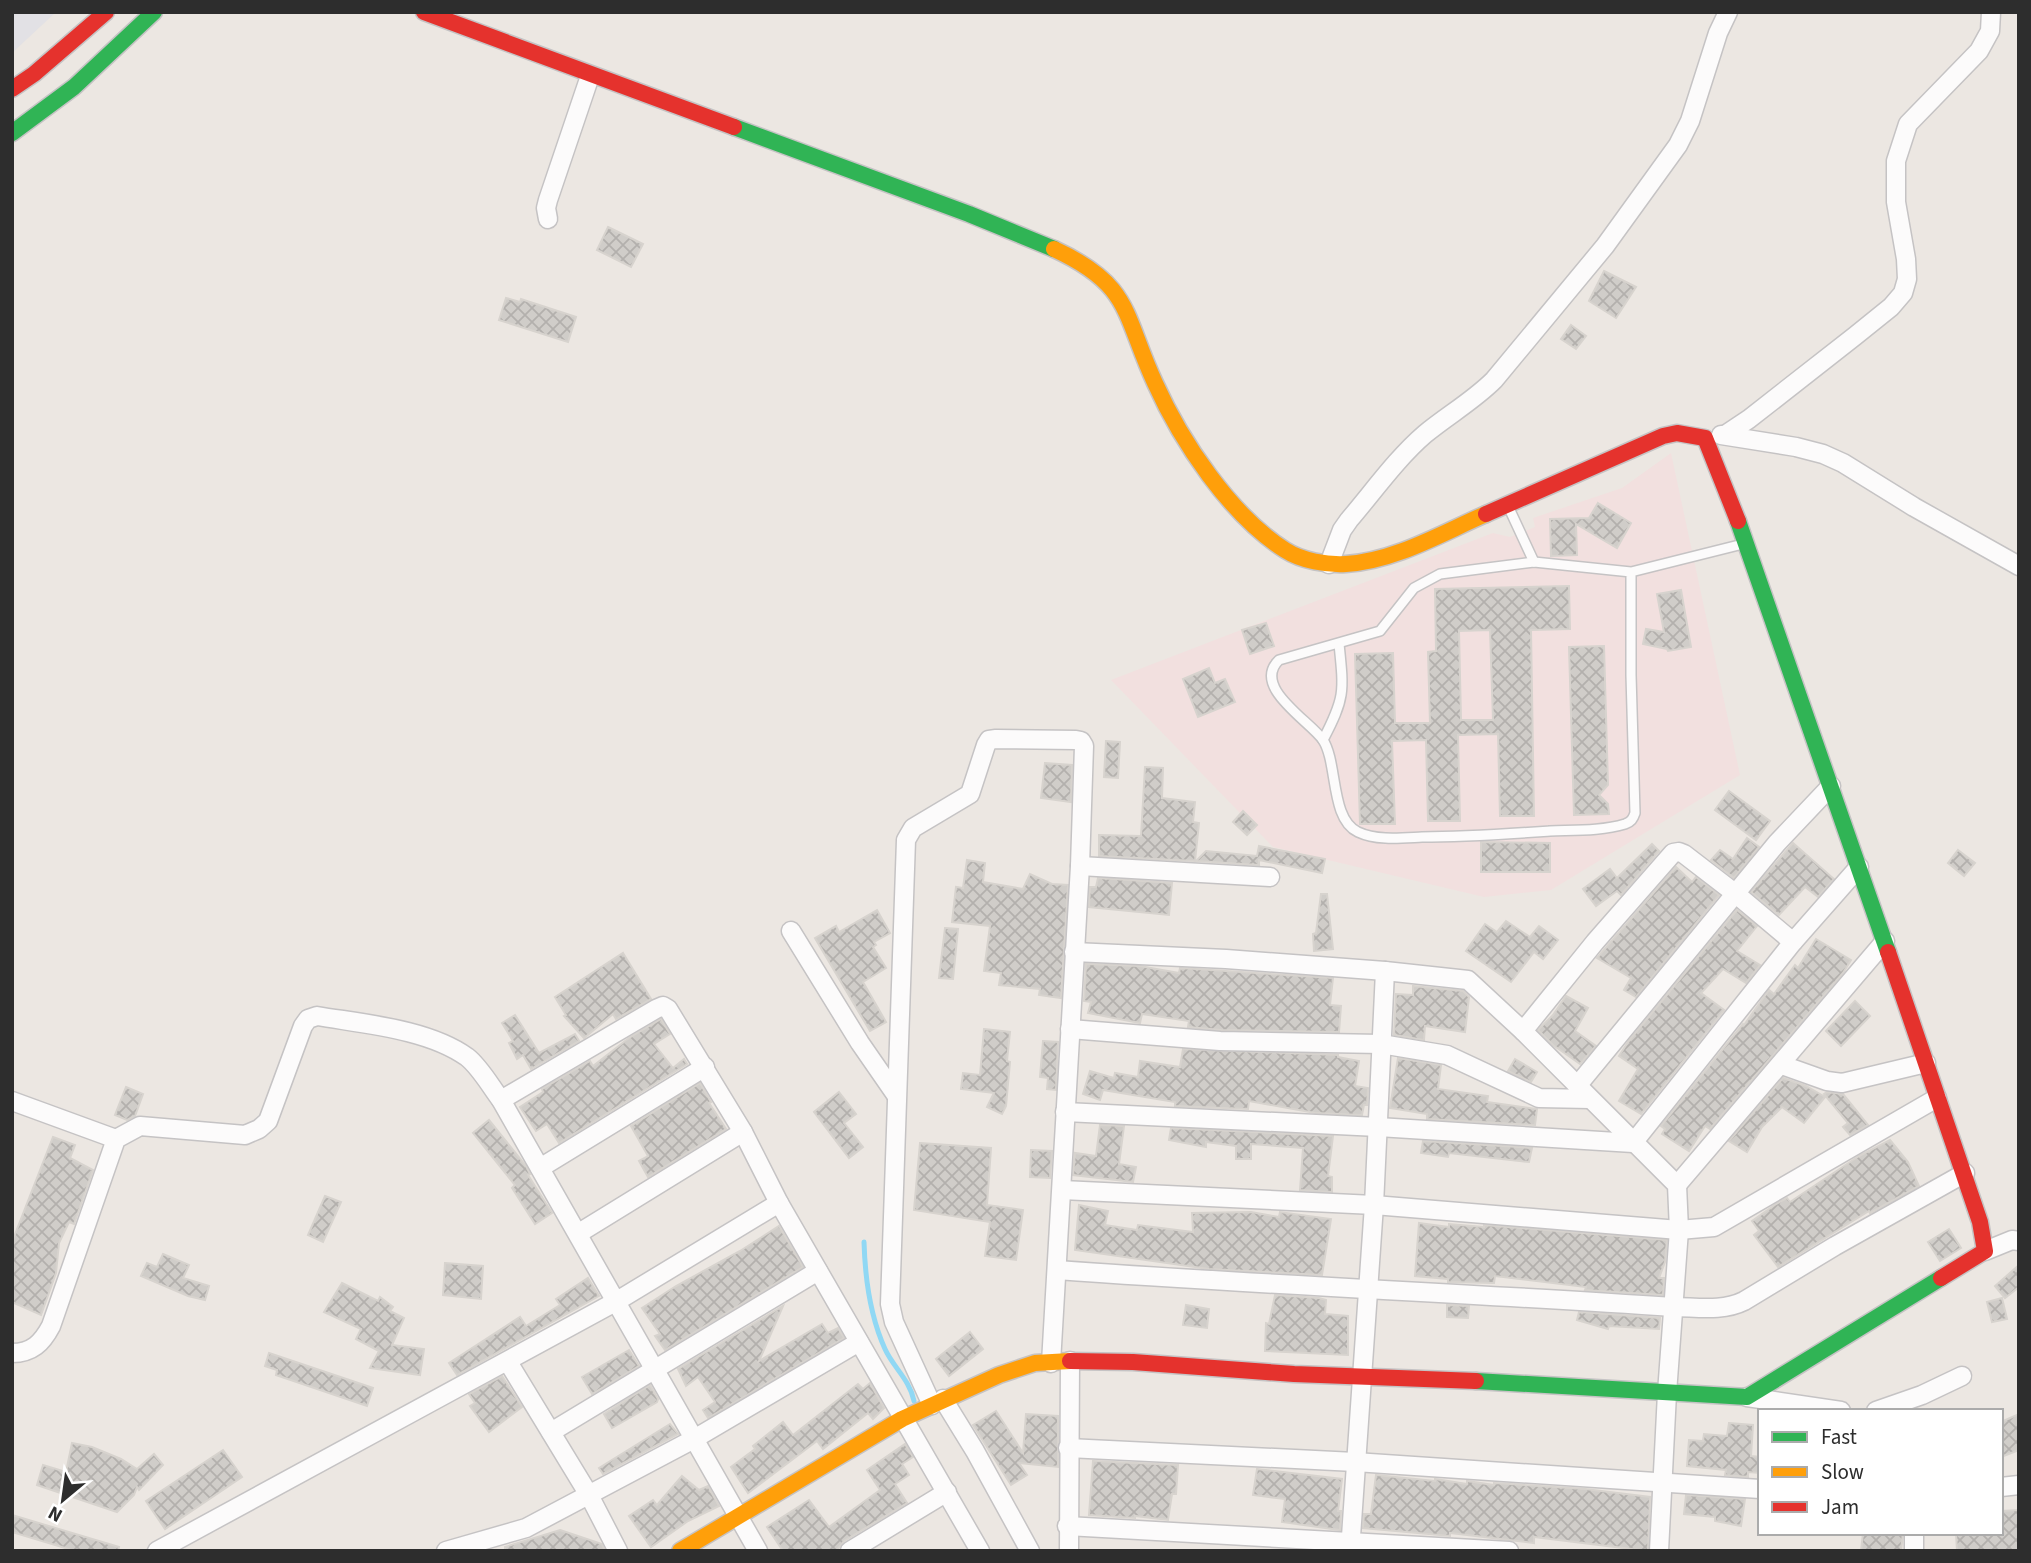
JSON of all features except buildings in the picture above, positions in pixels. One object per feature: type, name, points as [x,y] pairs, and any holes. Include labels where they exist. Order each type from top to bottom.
[{"type":"street","points":[[12,89],[34,74],[106,12]]},
{"type":"street","points":[[12,133],[74,87],[154,12]]},
{"type":"street","points":[[424,12],[590,76],[970,214],[1095,271],[1119,297],[1166,404],[1196,454],[1258,527],[1286,551],[1307,559],[1329,564],[1350,564],[1385,556],[1663,436],[1677,433],[1705,438],[1725,435],[1823,454],[1843,463],[1914,507],[2019,566]]},
{"type":"street","points":[[1329,564],[1349,520],[1425,434],[1478,396],[1494,380],[1605,246],[1666,164],[1690,121],[1718,33],[1728,12]]},
{"type":"street","points":[[1725,435],[1855,337],[1891,307],[1903,293],[1907,279],[1906,258],[1896,202],[1896,161],[1908,124],[1979,51],[1990,30],[1991,12]]},
{"type":"street","points":[[548,219],[548,200],[590,76]]},
{"type":"street","points":[[1705,438],[1746,543],[1965,1173],[1980,1222],[1985,1251]]},
{"type":"street","points":[[1030,1551],[975,1451],[938,1402],[894,1322],[890,1304],[906,840],[913,828],[970,794],[989,740],[1029,738],[1081,741],[1084,746],[1080,866],[1051,1363]]},
{"type":"street","points":[[1070,1029],[1220,1041],[1381,1044],[1447,1055],[1539,1098],[1583,1092],[1777,843],[1831,786]]},
{"type":"street","points":[[1523,1031],[1595,942],[1673,853],[1684,854],[1793,942]]},
{"type":"street","points":[[1080,866],[1270,877]]},
{"type":"street","points":[[1633,1143],[1793,942],[1859,867]]},
{"type":"street","points":[[791,931],[860,1043],[896,1095]]},
{"type":"street","points":[[1659,1551],[1679,1230],[1677,1185],[1885,941]]},
{"type":"street","points":[[1074,952],[1385,971],[1468,980],[1523,1031],[1677,1185]]},
{"type":"street","points":[[1350,1546],[1374,1205],[1385,971]]},
{"type":"street","points":[[501,1100],[663,1006],[668,1009],[743,1132],[779,1203],[980,1551]]},
{"type":"street","points":[[12,1353],[26,1353],[36,1347],[51,1326],[116,1139],[140,1126],[245,1135],[268,1121],[308,1019],[317,1016],[387,1028],[433,1041],[469,1058],[501,1100],[758,1551]]},
{"type":"street","points":[[1782,1065],[1827,1081],[1842,1083],[1926,1063]]},
{"type":"street","points":[[540,1168],[705,1067]]},
{"type":"street","points":[[1062,1190],[1374,1205],[1679,1230],[1714,1227],[1937,1098]]},
{"type":"street","points":[[12,1101],[116,1139]]},
{"type":"street","points":[[1065,1112],[1633,1143]]},
{"type":"street","points":[[579,1233],[743,1132]]},
{"type":"street","points":[[1057,1270],[1673,1307],[1733,1307],[1965,1173]]},
{"type":"street","points":[[157,1551],[508,1362],[617,1301],[779,1203]]},
{"type":"street","points":[[1746,1397],[1985,1251],[2012,1240],[2019,1241]]},
{"type":"street","points":[[551,1432],[818,1271]]},
{"type":"street","points":[[446,1551],[518,1532],[694,1439],[859,1342]]},
{"type":"street","points":[[1069,1551],[1067,1526],[1070,1361]]},
{"type":"street","points":[[508,1362],[589,1495],[618,1551]]},
{"type":"street","points":[[680,1551],[902,1419],[1017,1368],[1035,1363],[1133,1362],[1360,1377],[1421,1378],[1746,1397],[1827,1409]]},
{"type":"street","points":[[1882,1409],[1922,1395],[1962,1376]]},
{"type":"street","points":[[1068,1448],[1355,1462],[1758,1489]]},
{"type":"street","points":[[850,1551],[947,1492]]},
{"type":"street","points":[[1067,1526],[1350,1546],[1509,1551]]},
{"type":"lane","points":[[1507,504],[1534,562]]},
{"type":"lane","points":[[1631,572],[1634,819],[1628,824],[1602,828],[1387,838],[1361,834],[1347,824],[1341,812],[1323,740],[1293,712],[1275,688],[1271,675],[1273,665],[1279,660],[1339,645],[1380,631],[1414,588],[1440,574],[1534,562],[1631,572],[1746,543]]},
{"type":"lane","points":[[1323,740],[1342,697],[1339,645]]},
{"type":"shaded area","points":[[12,12],[56,12],[12,53]]},
{"type":"shaded area","points":[[1671,453],[1740,775],[1551,890],[1484,897],[1273,847],[1111,680],[1493,533],[1510,537],[1535,527],[1533,518],[1622,488]]},
{"type":"waterway","points":[[864,1242],[867,1283],[876,1323],[888,1356],[909,1387],[914,1401]]},
{"type":"traffic: fast","points":[[12,133],[74,87],[154,12]]},
{"type":"traffic: fast","points":[[734,127],[969,214],[1054,249]]},
{"type":"traffic: fast","points":[[1738,521],[1888,952]]},
{"type":"traffic: fast","points":[[1476,1381],[1747,1397],[1941,1278]]},
{"type":"traffic: slow","points":[[1054,249],[1098,275],[1112,289],[1130,320],[1155,383],[1193,452],[1245,517],[1285,550],[1307,560],[1323,563],[1364,562],[1418,545],[1486,514]]},
{"type":"traffic: slow","points":[[680,1551],[902,1419],[999,1375],[1035,1363],[1070,1361]]},
{"type":"traffic: jam","points":[[12,89],[34,74],[106,12]]},
{"type":"traffic: jam","points":[[424,12],[734,127]]},
{"type":"traffic: jam","points":[[1486,514],[1663,436],[1677,433],[1705,438],[1738,521]]},
{"type":"traffic: jam","points":[[1888,952],[1980,1222],[1985,1251],[1941,1278]]},
{"type":"traffic: jam","points":[[1070,1361],[1133,1362],[1294,1374],[1476,1381]]}]
